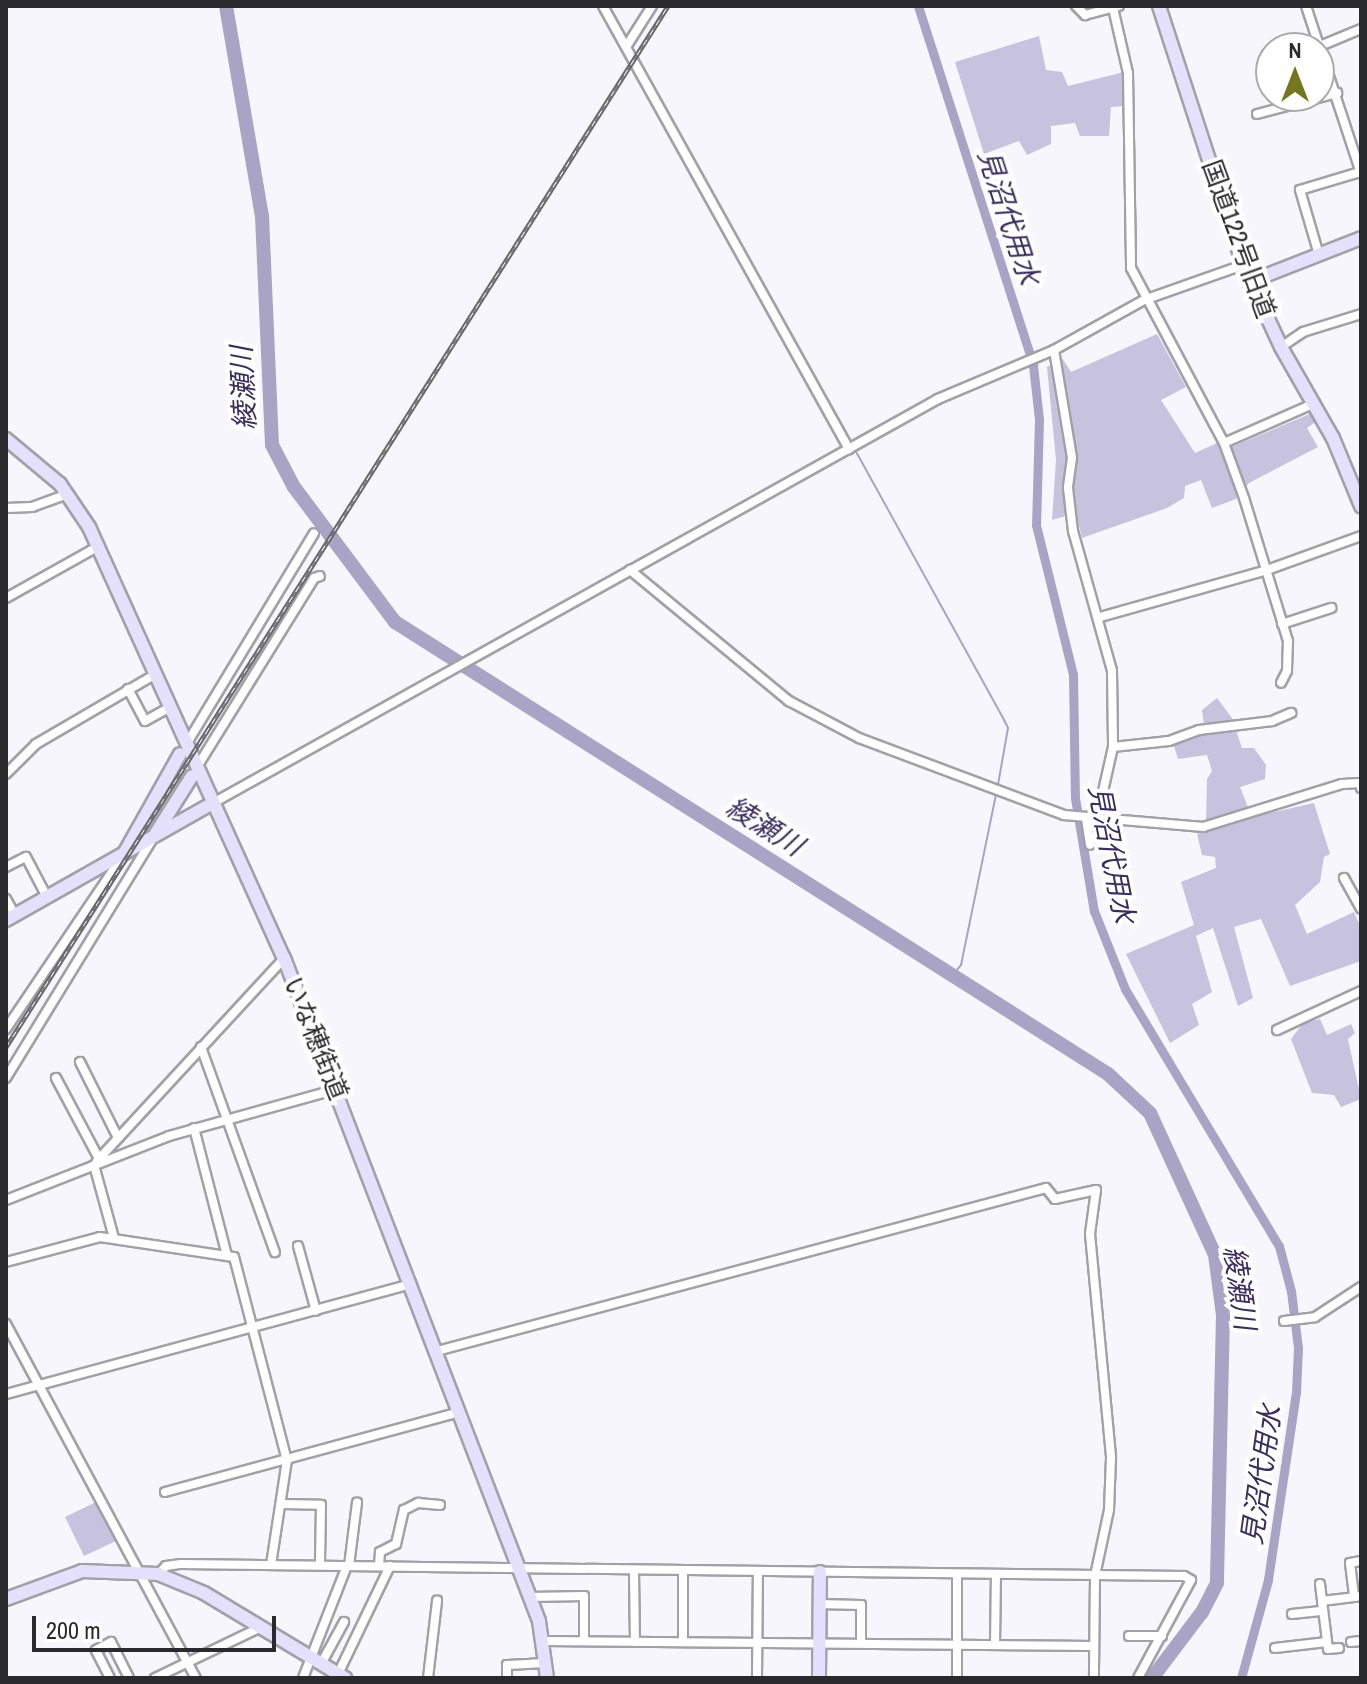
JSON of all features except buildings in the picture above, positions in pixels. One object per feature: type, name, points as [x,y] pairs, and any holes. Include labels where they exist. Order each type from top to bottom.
[{"type":"street","points":[[603,6],[849,449]]},
{"type":"street","points":[[626,47],[652,6]]},
{"type":"street","points":[[1076,6],[1085,15],[1116,7],[1128,73],[1129,247],[1144,300],[1224,443],[1282,624],[1289,661],[1281,683]]},
{"type":"street","name":"国道122号旧道","points":[[1159,6],[1249,282],[1281,347],[1315,403],[1361,506]]},
{"type":"street","points":[[1306,6],[1315,32]]},
{"type":"street","points":[[1335,40],[1361,29]]},
{"type":"street","points":[[1319,255],[1300,190],[1360,172],[1335,87]]},
{"type":"street","points":[[1257,114],[1337,93]]},
{"type":"street","points":[[1249,282],[1361,238]]},
{"type":"street","points":[[6,899],[10,918],[475,655],[938,399],[1054,350],[1144,300],[1243,265]]},
{"type":"street","points":[[1281,347],[1303,332],[1361,314]]},
{"type":"street","points":[[1054,350],[1072,458],[1068,488],[1073,531],[1100,617],[1112,671],[1113,747],[1099,809],[1084,818]]},
{"type":"street","points":[[1224,443],[1315,403]]},
{"type":"street","name":"いな穂街道","points":[[6,439],[68,494],[99,546],[170,707],[183,749],[213,803],[284,958],[530,1597],[543,1641],[547,1678]]},
{"type":"street","points":[[6,508],[32,507],[68,494]]},
{"type":"street","points":[[6,1029],[125,852],[183,749],[314,533]]},
{"type":"street","points":[[1100,617],[1267,570],[1361,536]]},
{"type":"street","points":[[6,598],[99,546]]},
{"type":"street","points":[[630,570],[789,701],[859,738],[1071,817],[1203,827],[1342,784],[1360,783],[1361,788]]},
{"type":"street","points":[[6,1078],[314,578],[320,576]]},
{"type":"street","points":[[1282,624],[1331,608]]},
{"type":"street","points":[[6,774],[36,744],[156,674]]},
{"type":"street","points":[[128,689],[145,721],[170,707]]},
{"type":"street","points":[[1113,747],[1169,741],[1291,713]]},
{"type":"street","points":[[1084,818],[1090,845]]},
{"type":"street","points":[[6,867],[26,857],[47,897]]},
{"type":"street","points":[[1344,878],[1361,909]]},
{"type":"street","points":[[96,1162],[284,958]]},
{"type":"street","points":[[1277,1030],[1361,991]]},
{"type":"street","points":[[201,1047],[275,1252]]},
{"type":"street","points":[[80,1062],[118,1138]]},
{"type":"street","points":[[56,1078],[96,1162],[114,1238]]},
{"type":"street","points":[[6,1200],[96,1162],[194,1128],[337,1089]]},
{"type":"street","points":[[194,1128],[227,1256]]},
{"type":"street","points":[[437,1351],[1046,1188],[1055,1199],[1096,1190],[1090,1234],[1111,1458],[1109,1510],[1095,1576],[1094,1678]]},
{"type":"street","points":[[6,1262],[100,1237],[234,1257],[287,1460],[271,1565]]},
{"type":"street","points":[[298,1246],[316,1311]]},
{"type":"street","points":[[6,1394],[411,1284]]},
{"type":"street","points":[[1287,1321],[1321,1314],[1361,1287]]},
{"type":"street","points":[[6,1324],[196,1678]]},
{"type":"street","points":[[165,1492],[460,1412]]},
{"type":"street","points":[[315,1660],[348,1566],[357,1503]]},
{"type":"street","points":[[379,1566],[380,1552],[396,1544],[404,1510],[418,1503],[440,1505]]},
{"type":"street","points":[[282,1504],[321,1505],[320,1565]]},
{"type":"street","points":[[1292,1614],[1358,1596],[1350,1563],[1361,1561]]},
{"type":"street","points":[[158,1574],[161,1568],[181,1564],[634,1572],[996,1574],[1191,1580],[1138,1678]]},
{"type":"street","points":[[6,1599],[82,1571],[138,1570],[158,1574],[187,1584],[342,1676],[390,1566]]},
{"type":"street","points":[[634,1572],[635,1642]]},
{"type":"street","points":[[683,1572],[683,1642]]},
{"type":"street","points":[[819,1678],[820,1572]]},
{"type":"street","points":[[757,1678],[758,1573]]},
{"type":"street","points":[[957,1574],[957,1678]]},
{"type":"street","points":[[995,1645],[996,1574]]},
{"type":"street","points":[[1320,1584],[1328,1649],[1339,1648]]},
{"type":"street","points":[[530,1597],[584,1596],[584,1641]]},
{"type":"street","points":[[428,1678],[437,1601]]},
{"type":"street","points":[[819,1604],[861,1605],[861,1643]]},
{"type":"street","points":[[303,1678],[344,1622]]},
{"type":"street","points":[[155,1678],[261,1627]]},
{"type":"street","points":[[1129,1636],[1162,1636]]},
{"type":"street","points":[[543,1641],[1094,1646]]},
{"type":"street","points":[[110,1678],[96,1650],[111,1642],[129,1678]]},
{"type":"street","points":[[1275,1648],[1327,1642]]},
{"type":"street","points":[[507,1678],[507,1665],[545,1663]]},
{"type":"shaded area","points":[[1039,36],[1046,70],[1062,72],[1068,86],[1124,72],[1123,106],[1111,107],[1109,136],[1080,136],[1075,123],[1051,126],[1051,144],[1027,155],[1019,141],[984,154],[955,62]]},
{"type":"shaded area","points":[[1157,334],[1186,387],[1161,400],[1195,453],[1217,443],[1222,451],[1312,413],[1317,421],[1307,428],[1318,447],[1249,483],[1236,499],[1212,508],[1201,480],[1185,486],[1184,498],[1167,508],[1082,538],[1076,513],[1052,520],[1056,460],[1047,367],[1062,358],[1071,372]]},
{"type":"shaded area","points":[[1217,698],[1232,718],[1242,748],[1254,748],[1266,765],[1265,779],[1240,787],[1252,817],[1314,803],[1330,854],[1324,857],[1320,882],[1295,905],[1307,934],[1354,912],[1361,928],[1361,961],[1290,986],[1261,919],[1234,927],[1253,998],[1238,1006],[1213,928],[1196,936],[1212,992],[1192,1004],[1199,1025],[1170,1043],[1126,954],[1194,925],[1181,882],[1216,868],[1215,857],[1202,855],[1197,834],[1204,832],[1206,821],[1207,779],[1212,771],[1207,755],[1178,759],[1173,743],[1182,731],[1204,725],[1202,710]]},
{"type":"shaded area","points":[[1320,1019],[1327,1035],[1351,1024],[1355,1033],[1348,1039],[1361,1099],[1341,1107],[1334,1095],[1312,1093],[1291,1039],[1303,1023]]},
{"type":"shaded area","points":[[96,1502],[116,1541],[84,1556],[65,1517]]},
{"type":"waterway","name":"綾瀬川","points":[[226,6],[262,216],[272,445],[294,487],[395,622],[1108,1074],[1150,1113],[1215,1255],[1223,1315],[1217,1583],[1202,1612],[1152,1678]]},
{"type":"waterway","points":[[608,6],[624,35]]},
{"type":"waterway","name":"見沼代用水","points":[[918,6],[1033,365],[1039,419],[1036,525],[1073,674],[1075,798],[1094,911],[1125,989],[1279,1246],[1291,1291],[1298,1348],[1296,1392],[1268,1580],[1241,1678]]},
{"type":"waterway","points":[[694,161],[851,442]]},
{"type":"waterway","points":[[854,448],[1008,728],[998,785]]},
{"type":"waterway","points":[[952,976],[961,965],[996,795]]},
{"type":"waterway","points":[[762,1578],[762,1640]]},
{"type":"waterway","points":[[762,1647],[762,1678]]},
{"type":"railway","points":[[6,1047],[668,6]]}]
